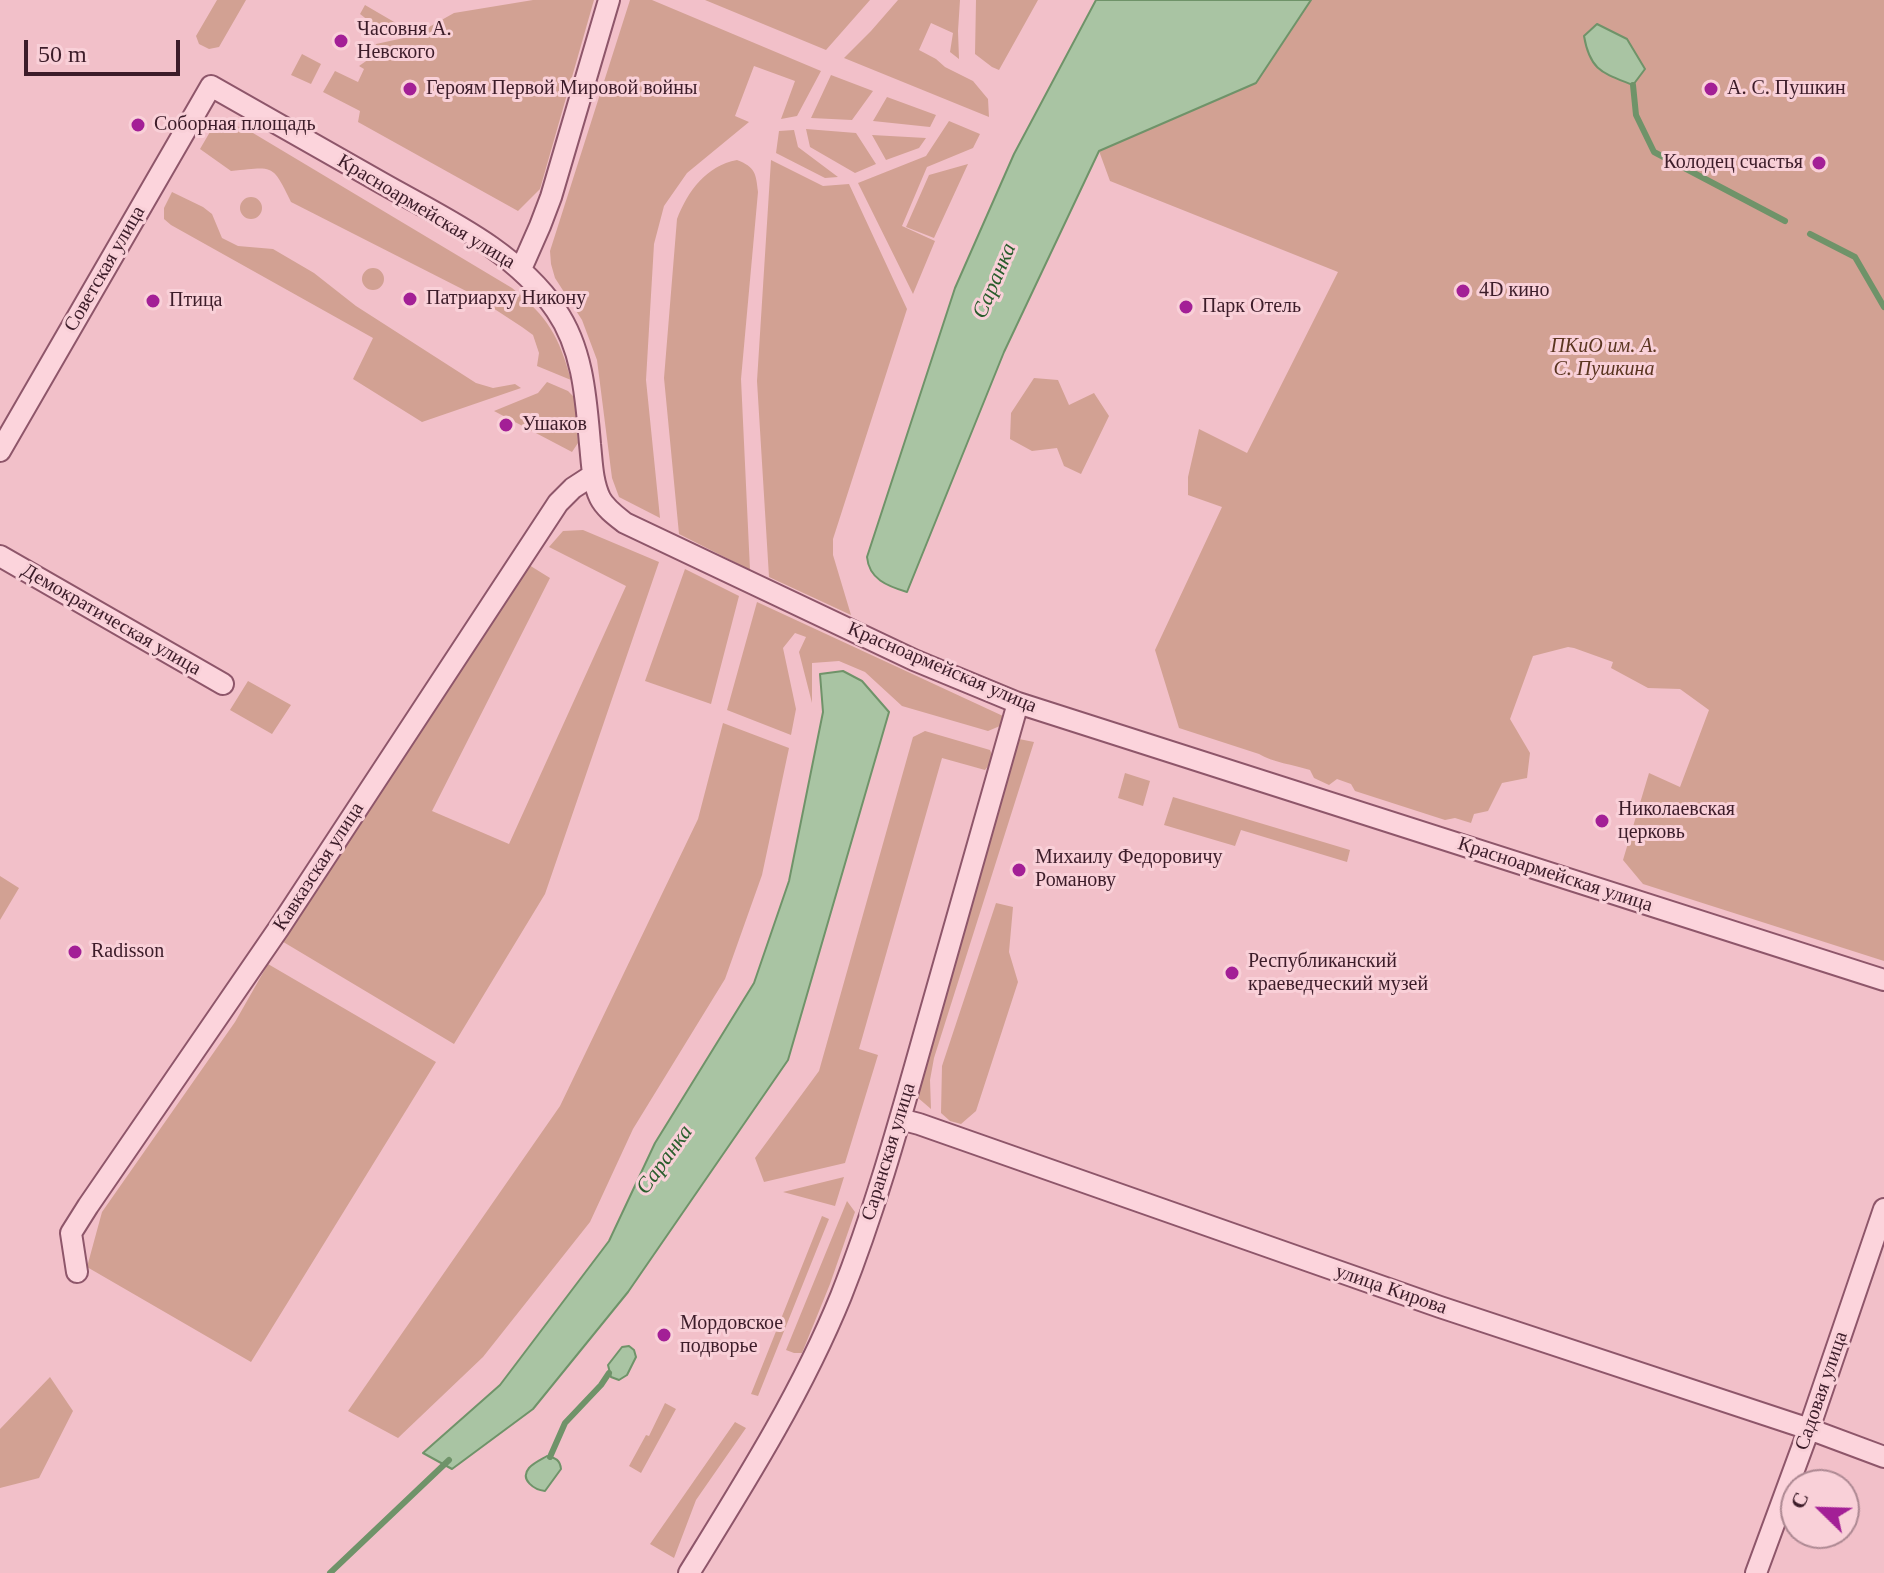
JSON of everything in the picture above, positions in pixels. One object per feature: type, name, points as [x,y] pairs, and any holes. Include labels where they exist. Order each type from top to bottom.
[{"type":"street","points":[[521,269],[551,197],[609,0]]},
{"type":"street","name":"Красноармейская улица","points":[[211,86],[474,236],[521,269],[541,290],[569,334],[579,364],[586,398],[593,475],[600,499],[625,523],[914,660],[1018,703],[1884,980]]},
{"type":"street","name":"Советская улица","points":[[0,451],[211,86]]},
{"type":"street","name":"Кавказская улица","points":[[77,1272],[71,1233],[88,1206],[279,928],[558,503],[593,475]]},
{"type":"street","name":"Демократическая улица","points":[[0,556],[223,684]]},
{"type":"street","name":"Саранская улица","points":[[689,1573],[762,1454],[840,1298],[873,1209],[900,1119],[1018,703]]},
{"type":"street","name":"улица Кирова","points":[[900,1119],[1884,1457]]},
{"type":"street","name":"Садовая улица","points":[[1756,1573],[1884,1209]]},
{"type":"green space","points":[[217,0],[246,0],[219,47],[209,49],[199,44],[196,36]]},
{"type":"green space","points":[[533,0],[594,0],[540,189],[518,211],[358,122],[360,111],[323,92],[335,71],[358,82],[364,69],[359,66],[369,59],[376,44],[413,36],[454,13]]},
{"type":"green space","points":[[630,0],[652,0],[821,71],[797,116],[781,119],[795,81],[754,66],[735,116],[749,122],[687,173],[664,206],[654,244],[646,380],[660,518],[619,497],[612,478],[597,360],[582,320],[555,278],[550,251]]},
{"type":"green space","points":[[705,0],[870,0],[826,50]]},
{"type":"green space","points":[[898,0],[960,0],[959,59],[950,52],[953,33],[931,23],[919,50],[973,81],[988,99],[989,117],[844,58]]},
{"type":"green space","points":[[976,0],[1038,0],[999,70],[975,54]]},
{"type":"green space","name":"ПКиО им. А. С. Пушкина","points":[[1311,0],[1884,0],[1884,961],[1643,884],[1623,860],[1649,773],[1680,787],[1709,710],[1680,689],[1648,688],[1611,668],[1613,662],[1574,648],[1533,656],[1510,719],[1530,753],[1527,778],[1502,783],[1488,811],[1474,814],[1471,823],[1455,818],[1445,820],[1355,791],[1351,784],[1337,779],[1329,785],[1314,778],[1310,770],[1179,728],[1155,650],[1222,507],[1188,495],[1188,477],[1199,429],[1247,453],[1338,272],[1110,181],[1099,151],[1256,83]]},
{"type":"green space","points":[[365,5],[401,26],[374,35],[369,21],[360,14]]},
{"type":"green space","points":[[302,54],[321,64],[311,84],[291,75]]},
{"type":"green space","points":[[831,75],[873,91],[852,120],[811,118]]},
{"type":"green space","points":[[887,97],[936,115],[930,127],[873,121]]},
{"type":"green space","points":[[949,121],[980,134],[973,148],[927,167],[902,226],[935,241],[913,294],[858,183],[926,156]]},
{"type":"green space","points":[[230,123],[253,133],[512,288],[535,308],[550,328],[562,351],[571,380],[537,366],[539,353],[533,335],[470,293],[291,202],[280,180],[270,170],[231,171],[200,149],[214,125]]},
{"type":"green space","points":[[806,129],[856,133],[876,164],[855,173],[810,147]]},
{"type":"green space","points":[[794,130],[798,147],[838,177],[825,178],[776,153],[779,131]]},
{"type":"green space","points":[[872,135],[926,138],[919,148],[886,160]]},
{"type":"green space","points":[[737,160],[754,172],[758,192],[741,379],[750,570],[679,534],[664,378],[677,219],[687,199],[707,174]]},
{"type":"green space","points":[[771,160],[823,186],[849,184],[907,309],[833,539],[833,555],[851,615],[769,577],[757,381]]},
{"type":"green space","points":[[968,164],[934,238],[906,227],[929,175]]},
{"type":"green space","points":[[172,192],[212,214],[222,238],[238,246],[273,249],[314,273],[356,306],[476,383],[493,388],[515,384],[521,388],[422,422],[353,379],[373,338],[171,225],[164,219],[164,208]]},
{"type":"green space","points":[[251,197],[259,200],[262,208],[259,216],[251,219],[243,216],[240,208],[243,200]]},
{"type":"green space","points":[[373,268],[381,271],[384,279],[381,287],[373,290],[365,287],[362,279],[365,271]]},
{"type":"green space","points":[[1034,378],[1058,380],[1069,405],[1094,393],[1109,416],[1081,474],[1064,466],[1057,448],[1032,451],[1010,439],[1011,413]]},
{"type":"green space","points":[[547,382],[568,391],[575,398],[578,443],[572,452],[494,411],[538,393]]},
{"type":"green space","points":[[583,530],[659,562],[545,894],[454,1044],[280,940],[529,565],[550,578],[432,811],[509,844],[626,586],[549,547],[563,531]]},
{"type":"green space","points":[[685,569],[739,596],[711,704],[645,681]]},
{"type":"green space","points":[[757,602],[1003,716],[1000,726],[988,731],[902,706],[865,672],[839,661],[812,663],[812,703],[799,652],[806,637],[795,633],[783,648],[796,709],[791,735],[727,710]]},
{"type":"green space","points":[[248,681],[291,705],[272,734],[230,710]]},
{"type":"green space","points":[[723,723],[789,748],[762,875],[725,979],[633,1129],[590,1222],[483,1357],[398,1438],[348,1411],[560,1106],[698,819]]},
{"type":"green space","points":[[925,731],[990,750],[991,760],[985,770],[942,758],[859,1049],[878,1055],[845,1163],[764,1182],[755,1158],[819,1071],[913,737]]},
{"type":"green space","points":[[1019,739],[1034,742],[934,1058],[930,1080],[931,1109],[917,1097]]},
{"type":"green space","points":[[1125,773],[1150,781],[1143,806],[1118,798]]},
{"type":"green space","points":[[1173,797],[1350,850],[1347,862],[1241,830],[1235,846],[1164,825]]},
{"type":"green space","points":[[0,876],[19,888],[0,920]]},
{"type":"green space","points":[[996,903],[1013,907],[1009,952],[1018,982],[976,1111],[961,1124],[950,1121],[941,1113],[942,1066]]},
{"type":"green space","points":[[268,964],[436,1062],[251,1362],[87,1267],[102,1212],[235,1022]]},
{"type":"green space","points":[[844,1177],[835,1206],[783,1192]]},
{"type":"green space","points":[[847,1201],[855,1212],[802,1353],[786,1350]]},
{"type":"green space","points":[[822,1216],[829,1219],[758,1396],[751,1394]]},
{"type":"green space","points":[[50,1377],[73,1411],[39,1478],[0,1488],[0,1429]]},
{"type":"green space","points":[[665,1403],[676,1409],[641,1473],[629,1466],[646,1435],[649,1436]]},
{"type":"green space","points":[[735,1422],[746,1428],[696,1500],[674,1558],[650,1544]]},
{"type":"water","points":[[1096,0],[1311,0],[1256,83],[1099,151],[1004,352],[907,592],[900,590],[875,576],[867,557],[955,288],[1014,154]]},
{"type":"water","points":[[1597,24],[1627,39],[1645,69],[1633,85],[1594,64],[1584,36]]},
{"type":"water","points":[[843,671],[862,681],[889,712],[788,1060],[628,1292],[533,1409],[452,1469],[423,1453],[500,1385],[609,1241],[655,1143],[754,983],[789,881],[823,712],[820,674]]},
{"type":"water","points":[[629,1346],[636,1357],[627,1375],[619,1380],[611,1377],[608,1365],[622,1347]]},
{"type":"water","points":[[547,1456],[557,1460],[561,1469],[545,1491],[537,1489],[527,1480],[526,1472]]},
{"type":"waterway","points":[[1633,85],[1636,115],[1654,152],[1785,221]]},
{"type":"waterway","points":[[1810,234],[1855,257],[1884,307]]},
{"type":"waterway","points":[[550,1457],[565,1423],[609,1373]]},
{"type":"waterway","name":"Саранка","points":[[330,1573],[449,1460]]},
{"type":"place","name":"Часовня А. Невского","points":[[341,41]]},
{"type":"place","name":"Героям Первой Мировой войны","points":[[410,89]]},
{"type":"place","name":"А. С. Пушкин","points":[[1711,89]]},
{"type":"place","name":"Соборная площадь","points":[[138,125]]},
{"type":"place","name":"Колодец счастья","points":[[1819,163]]},
{"type":"place","name":"4D кино","points":[[1463,291]]},
{"type":"place","name":"Патриарху Никону","points":[[410,299]]},
{"type":"place","name":"Птица","points":[[153,301]]},
{"type":"place","name":"Парк Отель","points":[[1186,307]]},
{"type":"place","name":"Ушаков","points":[[506,425]]},
{"type":"place","name":"Николаевская церковь","points":[[1602,821]]},
{"type":"place","name":"Михаилу Федоровичу Романову","points":[[1019,870]]},
{"type":"place","name":"Radisson","points":[[75,952]]},
{"type":"place","name":"Республиканский краеведческий музей","points":[[1232,973]]},
{"type":"place","name":"Мордовское подворье","points":[[664,1335]]}]
